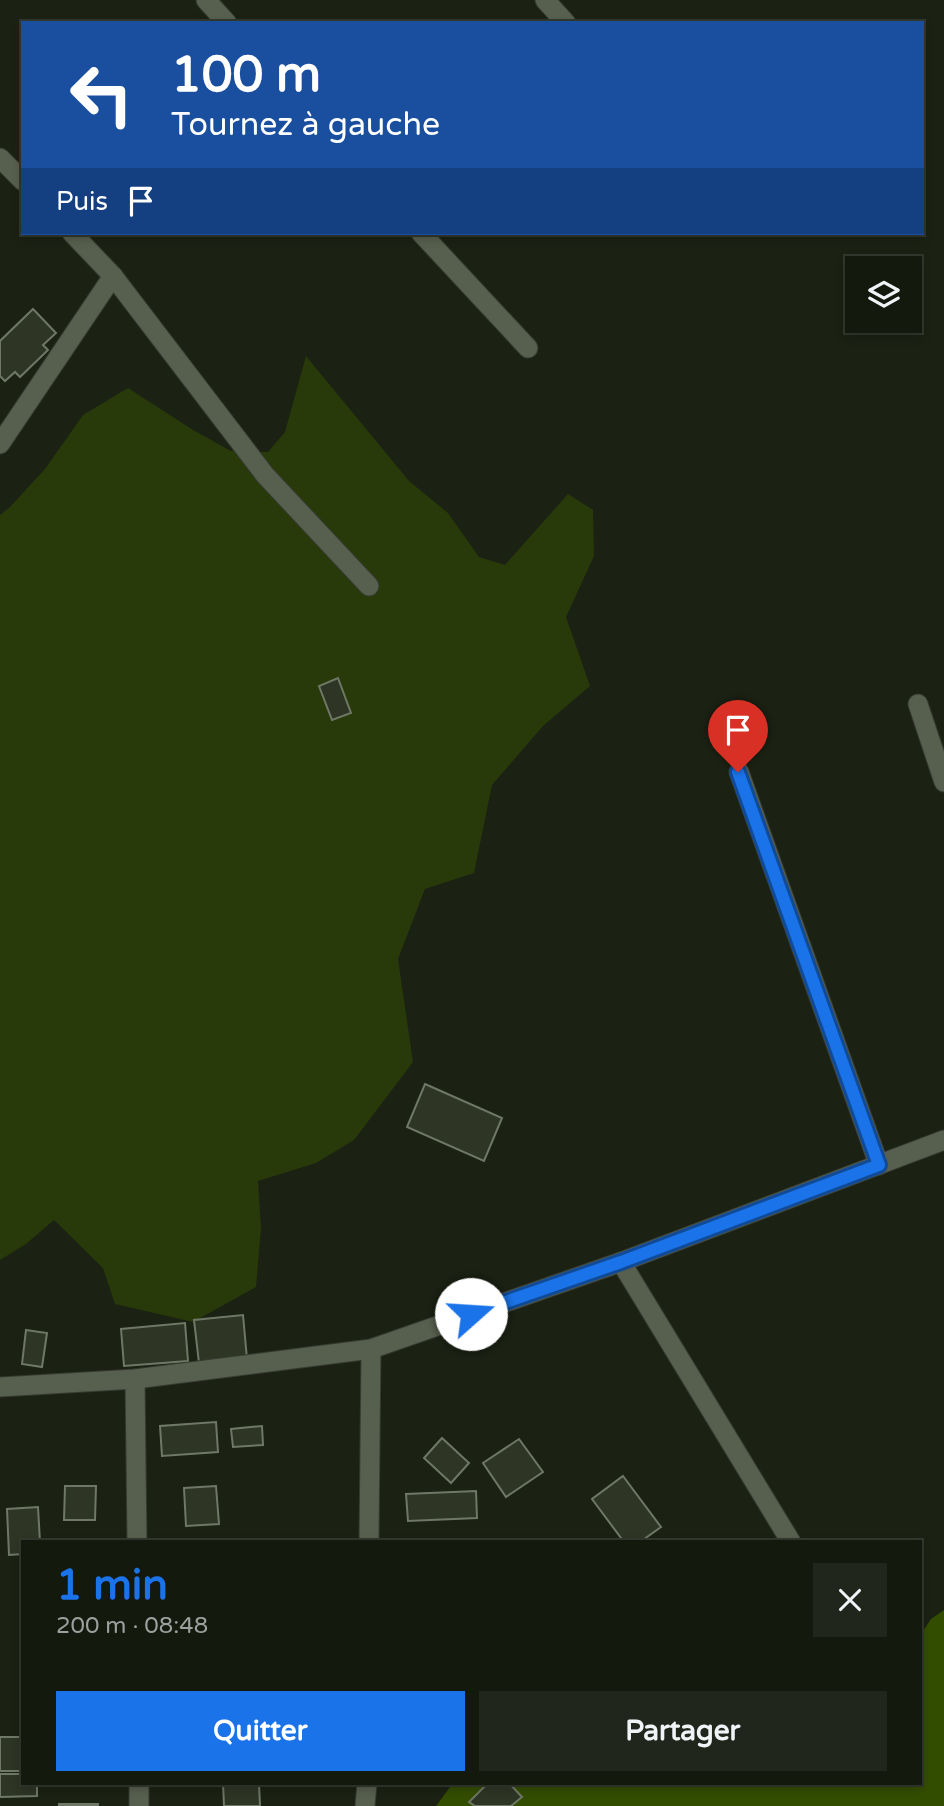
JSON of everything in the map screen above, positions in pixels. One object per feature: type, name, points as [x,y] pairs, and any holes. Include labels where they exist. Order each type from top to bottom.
[{"type":"street","points":[[206,0],[225,21]]},
{"type":"street","points":[[545,0],[564,21]]},
{"type":"street","points":[[0,158],[21,179]]},
{"type":"street","points":[[74,235],[113,276],[265,475],[369,586]]},
{"type":"street","points":[[423,235],[528,348]]},
{"type":"street","points":[[0,444],[113,276]]},
{"type":"street","points":[[918,704],[944,782]]},
{"type":"street","points":[[738,772],[879,1165]]},
{"type":"street","points":[[0,1387],[135,1379],[370,1349],[621,1262],[944,1140]]},
{"type":"street","points":[[621,1262],[790,1540]]},
{"type":"street","points":[[369,1540],[370,1349]]},
{"type":"street","points":[[135,1379],[136,1540]]},
{"type":"street","points":[[139,1785],[139,1806]]},
{"type":"street","points":[[365,1806],[367,1785]]},
{"type":"shaded area","points":[[306,356],[409,481],[448,513],[479,557],[505,565],[568,494],[593,510],[594,556],[566,617],[590,686],[543,726],[492,785],[474,873],[425,889],[398,959],[413,1062],[354,1140],[316,1163],[258,1181],[261,1228],[256,1287],[193,1322],[115,1304],[103,1268],[54,1220],[26,1244],[0,1260],[0,515],[45,469],[83,415],[128,388],[231,451],[268,452],[285,432]]},
{"type":"shaded area","points":[[944,1610],[944,1806],[436,1806],[452,1785],[922,1785],[922,1632],[931,1619]]},
{"type":"building","points":[[33,309],[56,333],[43,345],[48,350],[20,377],[15,372],[5,381],[0,376],[0,341]]},
{"type":"building","points":[[338,678],[351,713],[332,720],[319,686]]},
{"type":"building","points":[[425,1084],[502,1118],[484,1161],[407,1127]]},
{"type":"building","points":[[243,1315],[247,1359],[199,1363],[194,1320]]},
{"type":"building","points":[[185,1323],[188,1361],[124,1366],[121,1329]]},
{"type":"building","points":[[26,1330],[47,1333],[42,1367],[22,1364]]},
{"type":"building","points":[[216,1422],[218,1452],[162,1456],[160,1426]]},
{"type":"building","points":[[262,1426],[263,1445],[233,1447],[231,1429]]},
{"type":"building","points":[[442,1438],[469,1463],[451,1483],[424,1458]]},
{"type":"building","points":[[519,1439],[543,1472],[506,1497],[483,1463]]},
{"type":"building","points":[[623,1476],[661,1527],[643,1540],[623,1540],[592,1499]]},
{"type":"building","points":[[65,1486],[96,1486],[95,1520],[64,1520]]},
{"type":"building","points":[[216,1486],[219,1524],[186,1526],[184,1488]]},
{"type":"building","points":[[476,1491],[477,1518],[408,1521],[406,1494]]},
{"type":"building","points":[[38,1507],[40,1540],[21,1540],[21,1554],[9,1555],[7,1509]]},
{"type":"building","points":[[0,1737],[21,1737],[21,1771],[0,1771]]},
{"type":"building","points":[[0,1774],[21,1774],[21,1785],[37,1785],[37,1796],[0,1797]]},
{"type":"building","points":[[223,1785],[259,1785],[260,1806],[224,1806]]},
{"type":"building","points":[[486,1785],[511,1785],[522,1797],[511,1806],[475,1806],[469,1802]]},
{"type":"building","points":[[98,1804],[98,1806],[59,1806]]},
{"type":"route","points":[[471,1314],[621,1262],[879,1165],[738,772]]}]
